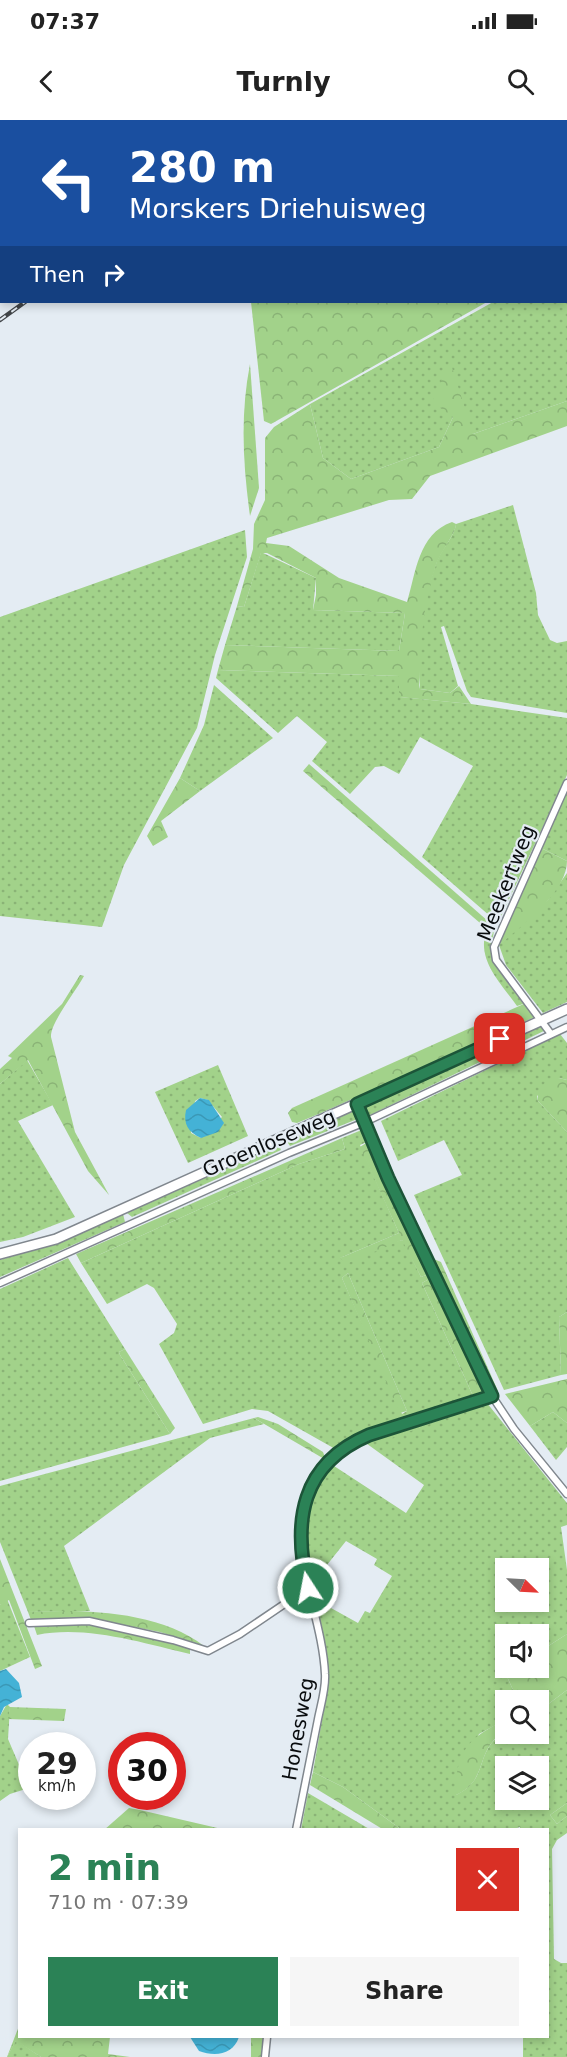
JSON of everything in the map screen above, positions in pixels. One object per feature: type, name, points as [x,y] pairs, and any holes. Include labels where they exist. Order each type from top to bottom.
[{"type":"main road","name":"Groenloseweg","points":[[0,1254],[56,1239],[567,1009]]},
{"type":"street","name":"Meekertweg","points":[[541,1021],[496,960],[494,947],[567,783]]},
{"type":"street","points":[[541,1021],[551,1034]]},
{"type":"street","name":"Groenloseweg","points":[[0,1283],[290,1153],[365,1122],[567,1027]]},
{"type":"street","points":[[357,1104],[388,1178],[492,1396],[514,1429],[567,1494]]},
{"type":"street","name":"Honesweg","points":[[296,1828],[326,1674],[300,1544],[301,1518],[312,1484],[327,1463],[351,1443],[369,1435],[492,1396]]},
{"type":"street","points":[[29,1623],[89,1621],[173,1640],[208,1651],[240,1634],[308,1588]]},
{"type":"street","points":[[265,2057],[267,2038]]},
{"type":"green space","points":[[251,303],[485,303],[271,424],[264,421]]},
{"type":"green space","points":[[491,303],[567,303],[567,401],[473,434],[453,417],[439,447],[351,479],[323,458],[310,404]]},
{"type":"green space","points":[[450,361],[473,434],[567,401],[567,426],[430,476],[412,499],[389,500],[267,538],[266,543],[289,546],[339,578],[407,602],[416,567],[425,545],[441,528],[452,522],[456,524],[436,565],[428,595],[421,640],[419,685],[420,689],[450,693],[459,686],[471,704],[399,697],[399,676],[218,670],[225,645],[399,651],[405,613],[313,610],[316,578],[267,553],[261,553],[244,607],[237,606],[253,549],[254,524],[265,500],[265,438],[274,427],[310,404],[323,458],[351,479],[439,447],[453,417],[432,402]]},
{"type":"green space","points":[[250,364],[259,488],[250,516],[244,421]]},
{"type":"green space","points":[[513,505],[536,593],[538,615],[550,640],[557,643],[567,641],[567,713],[471,697],[444,626],[441,627],[458,686],[450,693],[420,689],[419,657],[422,624],[428,591],[439,556],[456,524]]},
{"type":"green space","points":[[245,530],[247,557],[215,655],[197,728],[124,865],[102,927],[0,916],[0,617]]},
{"type":"green space","points":[[261,552],[316,578],[313,610],[405,613],[399,651],[225,645],[237,606],[244,607]]},
{"type":"green space","points":[[218,670],[399,676],[400,697],[471,704],[567,718],[567,775],[498,923],[422,857],[473,766],[420,737],[399,774],[384,766],[375,767],[350,794],[312,761],[327,742],[297,716],[278,733],[216,678]]},
{"type":"green space","points":[[214,685],[273,738],[200,791],[180,778],[204,725]]},
{"type":"green space","points":[[309,764],[492,927],[487,929],[303,771]]},
{"type":"green space","points":[[180,778],[200,791],[161,821],[168,837],[153,846],[147,836]]},
{"type":"green space","points":[[567,792],[567,861],[541,848]]},
{"type":"green space","points":[[541,848],[567,861],[560,885],[542,908],[499,945]]},
{"type":"green space","points":[[567,873],[567,1002],[543,1013],[506,965],[499,945],[548,900]]},
{"type":"green space","points":[[492,927],[494,931],[491,948],[526,1003],[517,1006],[497,979],[487,960],[484,940],[487,929]]},
{"type":"green space","points":[[80,975],[84,976],[59,1016],[51,1037],[75,1132],[109,1195],[88,1171],[28,1060],[0,1084],[0,1069],[12,1058],[8,1056],[62,1004]]},
{"type":"green space","points":[[526,1003],[537,1016],[321,1113],[297,1123],[292,1122],[288,1113],[292,1108]]},
{"type":"green space","points":[[542,1022],[546,1030],[368,1116],[362,1106]]},
{"type":"green space","points":[[560,1034],[567,1043],[567,1080],[559,1078],[537,1096],[538,1101],[567,1132],[567,1312],[559,1317],[561,1375],[504,1390],[414,1195],[462,1175],[444,1140],[398,1161],[381,1121]]},
{"type":"green space","points":[[27,1060],[53,1105],[18,1121],[75,1217],[23,1237],[0,1242],[0,1084]]},
{"type":"green space","points":[[218,1065],[248,1136],[188,1163],[155,1092]],"holes":[[[200,1098],[208,1100],[222,1117],[201,1138],[191,1133],[195,1101]]]},
{"type":"green space","points":[[559,1078],[567,1080],[567,1132],[538,1101],[543,1085]]},
{"type":"green space","points":[[353,1110],[357,1117],[355,1120],[290,1146],[286,1140]]},
{"type":"green space","points":[[364,1129],[369,1141],[360,1145],[399,1233],[340,1258],[402,1240],[404,1242],[421,1277],[429,1274],[431,1278],[422,1283],[473,1396],[359,1436],[337,1450],[268,1411],[252,1409],[203,1424],[159,1344],[174,1333],[177,1324],[154,1288],[147,1284],[107,1304],[81,1263],[299,1164],[345,1149],[342,1138]],"holes":[[[348,1273],[407,1411],[402,1414],[342,1278]]]},
{"type":"green space","points":[[342,1138],[345,1149],[299,1164],[81,1263],[76,1254]]},
{"type":"green space","points":[[369,1141],[429,1274],[421,1277],[402,1240],[346,1264],[340,1258],[399,1233],[360,1147]]},
{"type":"green space","points":[[278,1143],[281,1150],[132,1217],[127,1213]]},
{"type":"green space","points":[[123,1214],[125,1222],[0,1277],[0,1260],[66,1240]]},
{"type":"green space","points":[[68,1258],[125,1349],[119,1352],[120,1355],[170,1434],[0,1481],[0,1289]]},
{"type":"green space","points":[[431,1258],[441,1262],[498,1391],[493,1393]]},
{"type":"green space","points":[[348,1273],[407,1411],[400,1413],[396,1405],[342,1278]]},
{"type":"green space","points":[[431,1278],[483,1392],[473,1396],[422,1283]]},
{"type":"green space","points":[[567,1312],[567,1374],[561,1375],[559,1317]]},
{"type":"green space","points":[[125,1349],[175,1428],[170,1434],[120,1355],[119,1352]]},
{"type":"green space","points":[[567,1379],[567,1423],[553,1412],[530,1426],[505,1394]]},
{"type":"green space","points":[[484,1398],[487,1403],[389,1439],[391,1430]]},
{"type":"green space","points":[[487,1403],[567,1503],[567,1525],[561,1527],[567,1570],[567,1634],[549,1646],[549,1624],[495,1624],[495,1678],[508,1678],[513,1690],[495,1690],[495,1725],[479,1734],[456,1795],[474,1781],[488,1748],[495,1739],[495,1744],[549,1744],[549,1704],[567,1690],[567,1803],[550,1815],[557,1824],[567,1816],[567,1833],[557,1840],[552,1849],[554,1959],[567,1963],[567,2057],[523,2057],[523,2038],[549,2038],[549,1828],[399,1828],[343,1787],[313,1772],[328,1685],[313,1598],[358,1623],[365,1611],[370,1613],[392,1576],[374,1565],[377,1559],[346,1541],[319,1575],[309,1578],[305,1532],[309,1504],[314,1490],[331,1464],[406,1513],[424,1485],[363,1441],[391,1430],[390,1438]]},
{"type":"green space","points":[[553,1412],[567,1423],[567,1447],[556,1460],[530,1426]]},
{"type":"green space","points":[[258,1417],[278,1424],[323,1452],[326,1460],[254,1418]]},
{"type":"green space","points":[[254,1418],[264,1424],[210,1438],[64,1546],[90,1611],[28,1612],[0,1542],[0,1486]]},
{"type":"green space","points":[[0,1559],[42,1666],[35,1669],[9,1600],[0,1605]]},
{"type":"green space","points":[[7,1599],[30,1657],[0,1671],[0,1605]]},
{"type":"green space","points":[[28,1612],[118,1614],[155,1622],[173,1628],[204,1646],[160,1632],[98,1620],[31,1620]]},
{"type":"green space","points":[[64,1624],[112,1628],[144,1634],[190,1649],[190,1654],[94,1634],[56,1632],[37,1635],[34,1626]]},
{"type":"green space","points":[[567,1634],[567,1690],[549,1704],[549,1690],[513,1690],[508,1678],[549,1678],[549,1646]]},
{"type":"green space","points":[[7,1704],[10,1707],[8,1739],[18,1762],[18,1791],[0,1801],[0,1716]]},
{"type":"green space","points":[[10,1707],[66,1709],[64,1721],[8,1719]]},
{"type":"green space","points":[[495,1725],[495,1739],[484,1756],[478,1773],[467,1789],[456,1795],[456,1780],[461,1757],[473,1740]]},
{"type":"green space","points":[[313,1772],[343,1787],[399,1828],[381,1828],[310,1785]]},
{"type":"green space","points":[[308,1793],[368,1828],[301,1828]]},
{"type":"green space","points":[[567,1803],[567,1816],[557,1824],[550,1815]]},
{"type":"green space","points":[[127,1810],[140,1810],[217,1828],[106,1828]]},
{"type":"green space","points":[[18,2029],[18,2038],[110,2038],[108,2054],[130,2057],[41,2057],[16,2041],[7,2057]]},
{"type":"green space","points":[[251,2038],[263,2038],[261,2057],[251,2057]]},
{"type":"green space","points":[[16,2040],[41,2057],[7,2057]]},
{"type":"water","points":[[200,1098],[209,1100],[224,1123],[218,1132],[201,1138],[190,1130],[185,1119],[186,1110]]},
{"type":"water","points":[[6,1669],[19,1683],[22,1697],[4,1707],[0,1716],[0,1671]]},
{"type":"water","points":[[191,2038],[238,2038],[232,2048],[223,2053],[211,2054],[199,2051]]},
{"type":"railway","points":[[0,320],[24,303]]},
{"type":"route","points":[[308,1588],[299,1532],[301,1518],[312,1484],[327,1463],[351,1443],[369,1435],[492,1396],[388,1178],[357,1104],[500,1039]]}]
